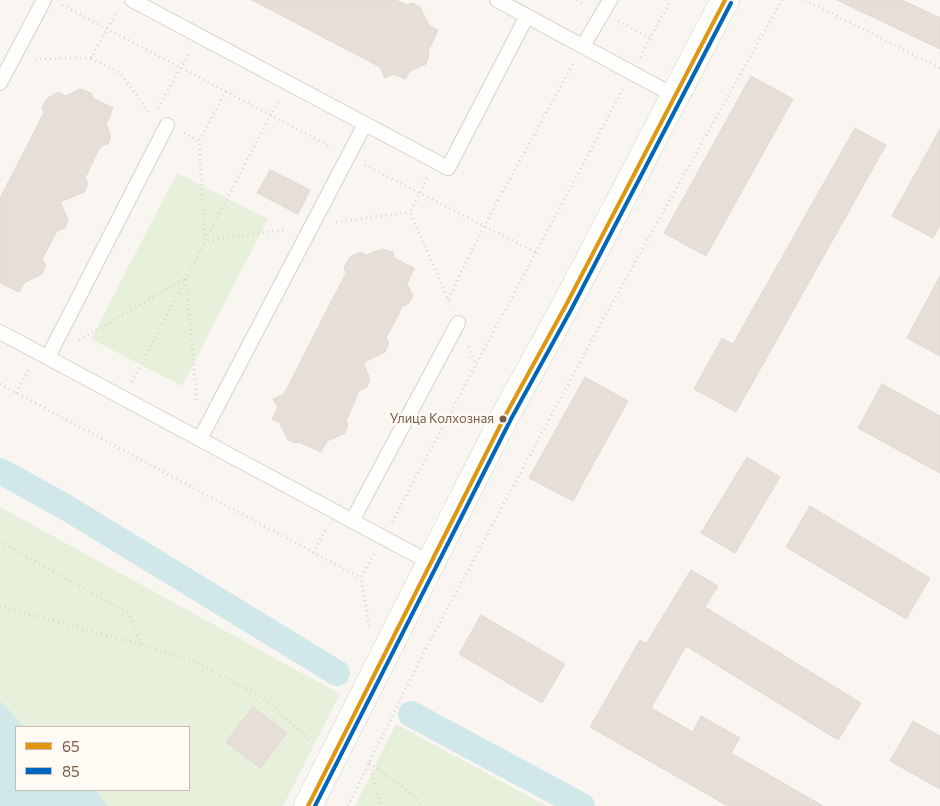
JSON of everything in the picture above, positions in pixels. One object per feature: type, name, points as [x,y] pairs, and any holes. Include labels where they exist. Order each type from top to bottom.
[{"type":"main road","points":[[308,806],[429,562],[725,0]]},
{"type":"lane","points":[[0,83],[44,0]]},
{"type":"lane","points":[[132,0],[155,5],[199,36],[448,168],[526,16]]},
{"type":"lane","points":[[497,0],[675,96]]},
{"type":"lane","points":[[583,46],[610,0]]},
{"type":"lane","points":[[43,355],[167,124]]},
{"type":"lane","points":[[200,439],[365,124]]},
{"type":"lane","points":[[352,521],[458,322]]},
{"type":"lane","points":[[0,332],[429,562]]},
{"type":"path","points":[[0,384],[362,578],[671,0]]},
{"type":"path","points":[[348,806],[418,666],[601,323],[782,0]]},
{"type":"path","points":[[804,0],[940,68]]},
{"type":"path","points":[[61,4],[535,253]]},
{"type":"path","points":[[91,58],[119,7]]},
{"type":"path","points":[[13,59],[91,58],[120,73],[153,118],[199,36]]},
{"type":"path","points":[[448,299],[484,226],[583,46]]},
{"type":"path","points":[[124,398],[288,83]]},
{"type":"path","points":[[205,241],[199,141],[226,91]]},
{"type":"path","points":[[435,161],[410,212],[476,364]]},
{"type":"path","points":[[16,393],[43,355],[186,278]]},
{"type":"path","points":[[186,278],[200,439]]},
{"type":"path","points":[[313,553],[336,512]]},
{"type":"path","points":[[0,542],[128,613],[142,645]]},
{"type":"path","points":[[0,606],[142,645],[195,662],[262,697],[335,752]]},
{"type":"path","points":[[369,763],[380,806]]},
{"type":"path","points":[[369,763],[424,806]]},
{"type":"green space","points":[[177,173],[268,219],[182,386],[91,339]]},
{"type":"green space","points":[[0,507],[340,694],[283,806],[0,806]]},
{"type":"green space","points":[[396,724],[547,806],[355,806]]},
{"type":"water","points":[[0,701],[24,726],[15,726],[15,791],[97,791],[107,806],[0,806]]},
{"type":"building","points":[[252,0],[396,0],[407,5],[412,3],[420,7],[429,25],[438,30],[428,52],[429,56],[426,64],[410,71],[405,79],[394,74],[385,78],[380,67]]},
{"type":"building","points":[[837,0],[902,0],[940,18],[940,49]]},
{"type":"building","points":[[751,76],[793,99],[706,256],[664,233]]},
{"type":"building","points":[[80,89],[91,93],[93,98],[113,108],[106,124],[111,136],[108,144],[100,147],[85,178],[88,183],[84,192],[60,202],[68,219],[65,228],[57,231],[42,259],[46,265],[42,274],[24,283],[19,292],[0,283],[0,198],[44,113],[42,107],[48,98],[58,92],[66,96]]},
{"type":"building","points":[[855,128],[886,145],[736,412],[694,389],[722,338],[733,344]]},
{"type":"building","points":[[940,129],[940,225],[933,238],[892,216]]},
{"type":"building","points":[[270,170],[310,190],[298,214],[257,193]]},
{"type":"building","points":[[382,249],[393,252],[394,258],[414,268],[407,284],[413,296],[409,303],[402,307],[386,338],[389,343],[385,352],[363,363],[370,379],[367,387],[359,391],[346,421],[348,425],[344,434],[327,441],[321,452],[299,442],[295,443],[288,440],[280,423],[272,419],[278,407],[273,399],[284,394],[346,273],[344,267],[350,257],[360,252],[367,255]]},
{"type":"building","points":[[940,276],[940,356],[907,338]]},
{"type":"building","points":[[585,377],[628,401],[573,501],[529,478]]},
{"type":"building","points":[[882,384],[940,416],[940,473],[858,428]]},
{"type":"building","points":[[747,457],[780,477],[735,553],[701,533]]},
{"type":"building","points":[[810,506],[930,578],[906,619],[786,547]]},
{"type":"building","points":[[691,570],[718,586],[705,607],[861,703],[838,740],[686,646],[651,708],[693,732],[701,716],[740,738],[731,753],[823,806],[728,806],[590,727],[640,640],[646,644]]},
{"type":"building","points":[[481,615],[565,664],[542,703],[459,654]]},
{"type":"building","points":[[253,707],[287,733],[260,768],[226,742]]},
{"type":"building","points":[[913,721],[940,736],[940,789],[890,761]]},
{"type":"waterway","points":[[0,471],[67,508],[337,673]]},
{"type":"waterway","points":[[411,714],[582,806]]},
{"type":"transit line","name":"65","points":[[308,806],[505,416],[566,305],[725,0]]},
{"type":"transit line","name":"85","points":[[315,806],[511,419],[572,308],[731,3]]},
{"type":"place","name":"Улица Колхозная","points":[[503,419]]}]
